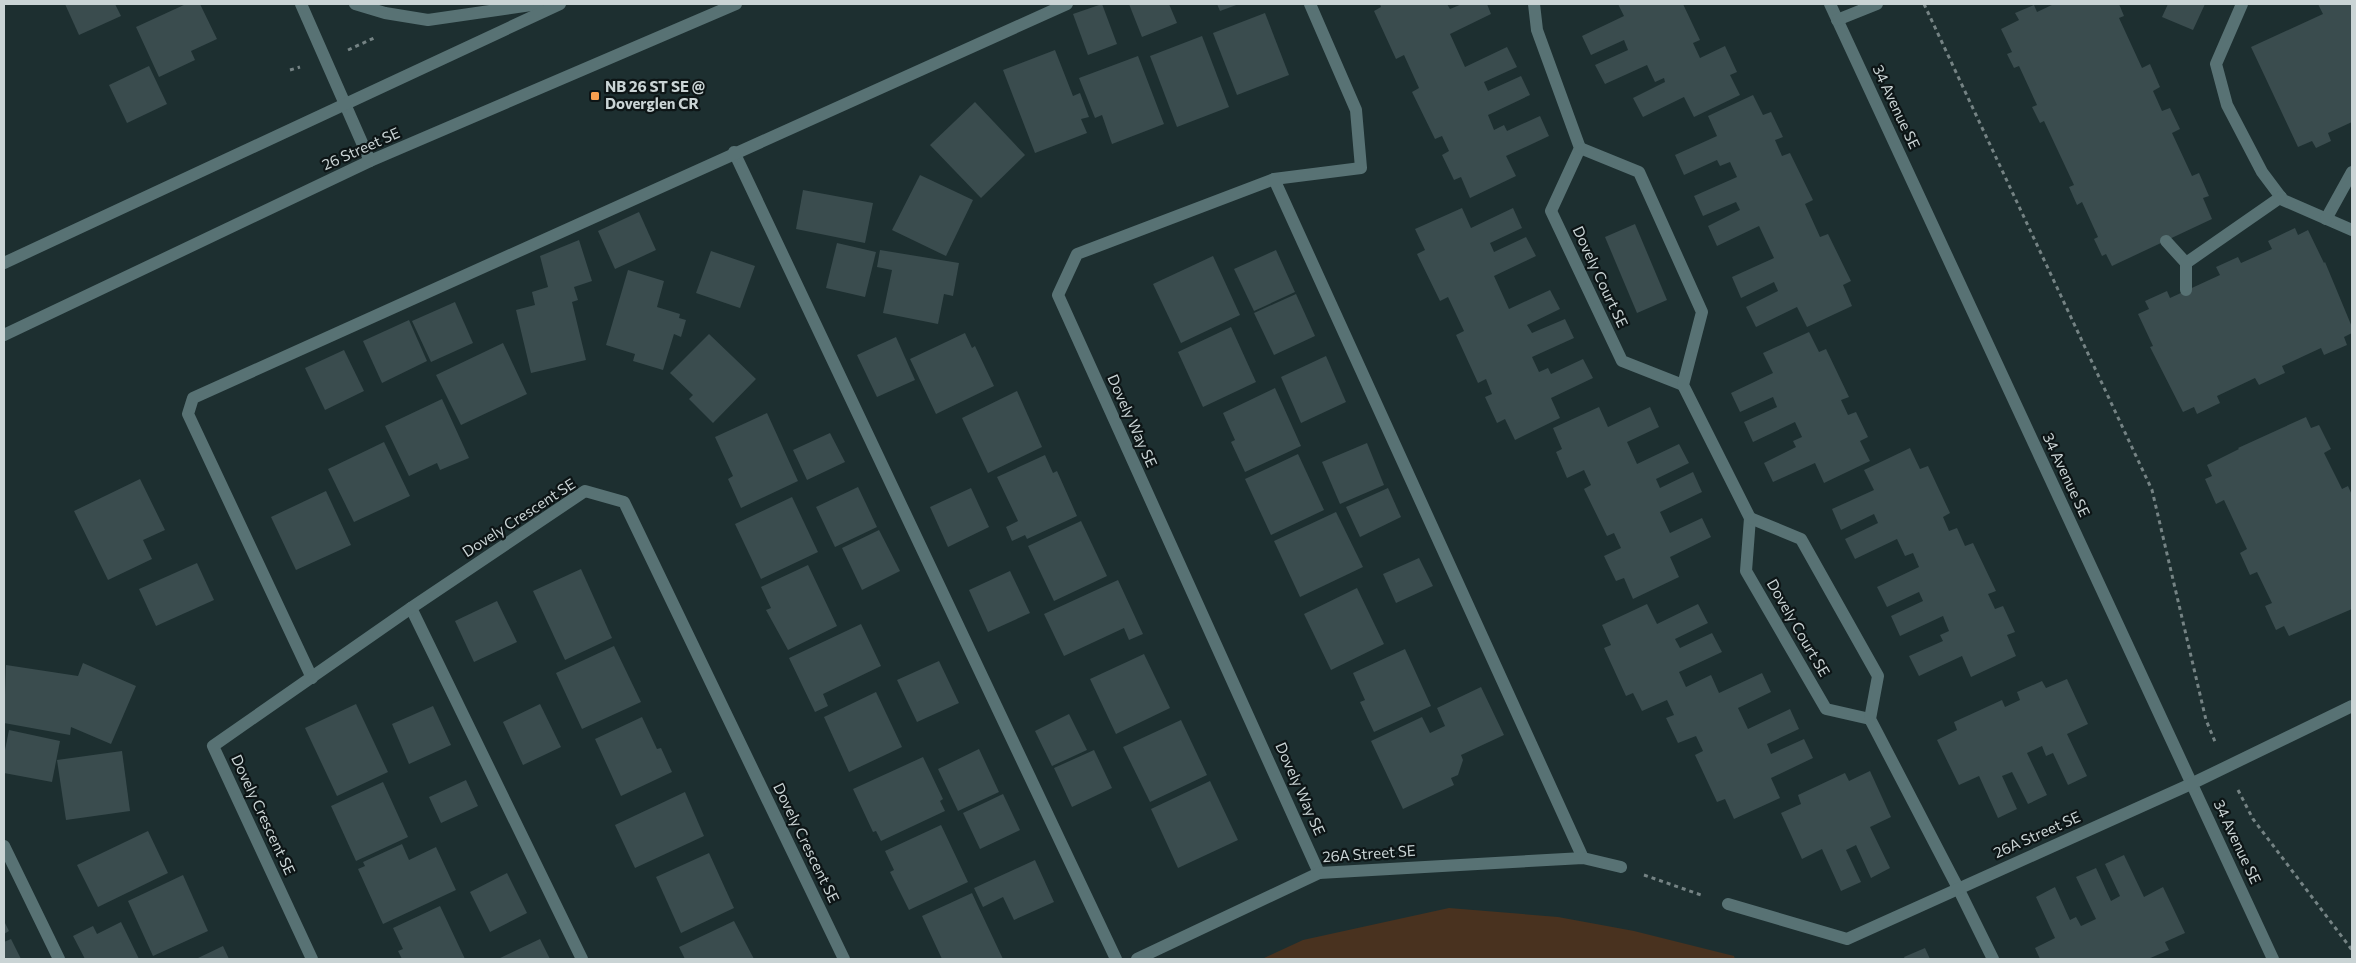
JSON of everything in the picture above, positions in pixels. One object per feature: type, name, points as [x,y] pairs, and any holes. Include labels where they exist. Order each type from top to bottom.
[{"type":"street","points":[[301,4],[370,161]]},
{"type":"street","points":[[354,4],[385,13],[428,20],[538,4]]},
{"type":"street","points":[[4,263],[560,4]]},
{"type":"street","name":"26 Street SE","points":[[4,334],[370,161],[736,4]]},
{"type":"street","points":[[312,678],[188,414],[193,398],[734,152],[1067,4]]},
{"type":"street","name":"Dovely Way SE","points":[[1310,4],[1356,110],[1361,168],[1274,179],[1077,254],[1058,295],[1320,873]]},
{"type":"street","points":[[1534,4],[1536,30],[1580,148],[1639,172],[1702,312],[1684,385],[1750,518],[1801,539],[1878,676],[1870,719],[1958,888],[1992,959]]},
{"type":"street","name":"34 Avenue SE","points":[[1830,4],[2273,959]]},
{"type":"street","points":[[1837,20],[1877,4]]},
{"type":"street","points":[[2242,4],[2216,64],[2227,105],[2262,172],[2281,197],[2352,230]]},
{"type":"street","name":"Dovely Court SE","points":[[1580,148],[1551,211],[1622,361],[1684,385]]},
{"type":"street","points":[[734,152],[1116,959]]},
{"type":"street","points":[[2326,219],[2352,172]]},
{"type":"street","points":[[1274,179],[1583,858]]},
{"type":"street","points":[[2186,263],[2281,197]]},
{"type":"street","points":[[2166,241],[2186,263],[2186,290]]},
{"type":"street","name":"Dovely Crescent SE","points":[[312,959],[213,746],[411,608],[585,492],[624,502],[844,959]]},
{"type":"street","name":"Dovely Court SE","points":[[1750,518],[1746,571],[1826,709],[1870,719]]},
{"type":"street","points":[[411,608],[582,959]]},
{"type":"street","name":"26A Street SE","points":[[1728,904],[1847,939],[2191,784],[2352,706]]},
{"type":"street","points":[[4,846],[59,959]]},
{"type":"street","name":"26A Street SE","points":[[1138,959],[1320,873],[1583,858],[1622,867]]},
{"type":"path","points":[[1924,4],[2152,490],[2206,720]]},
{"type":"path","points":[[2253,819],[2352,950]]},
{"type":"path","points":[[1622,867],[1728,904]]},
{"type":"shaded area","points":[[1449,908],[1558,917],[1634,931],[1734,956],[1735,959],[1262,959],[1303,940]]},
{"type":"building","points":[[65,4],[115,4],[121,16],[79,35]]},
{"type":"building","points":[[186,4],[200,4],[217,39],[191,51],[195,60],[159,77],[136,27]]},
{"type":"building","points":[[1102,4],[1117,44],[1088,55],[1073,14]]},
{"type":"building","points":[[1129,4],[1169,4],[1177,23],[1142,37]]},
{"type":"building","points":[[1217,4],[1239,4],[1220,11]]},
{"type":"building","points":[[1380,4],[1447,4],[1450,9],[1462,4],[1487,4],[1491,14],[1450,34],[1465,67],[1507,47],[1517,67],[1484,82],[1488,91],[1521,76],[1530,95],[1488,115],[1494,130],[1504,125],[1507,131],[1540,116],[1549,136],[1506,156],[1516,176],[1470,198],[1461,177],[1454,180],[1442,155],[1449,151],[1442,136],[1435,139],[1412,92],[1419,88],[1404,55],[1396,59],[1374,11],[1381,7]]},
{"type":"building","points":[[1618,4],[1683,4],[1700,40],[1693,43],[1700,58],[1725,46],[1737,72],[1730,75],[1740,95],[1694,117],[1684,97],[1643,117],[1633,98],[1665,82],[1664,78],[1655,82],[1647,65],[1605,84],[1595,65],[1628,50],[1624,40],[1591,55],[1582,36],[1624,16]]},
{"type":"building","points":[[2054,4],[2119,4],[2124,16],[2119,18],[2142,68],[2150,64],[2160,87],[2153,91],[2162,111],[2170,108],[2180,129],[2172,133],[2192,176],[2199,173],[2209,196],[2203,198],[2212,219],[2112,266],[2106,254],[2102,256],[2094,239],[2098,237],[2082,202],[2077,205],[2069,187],[2074,185],[2044,121],[2040,123],[2032,107],[2037,105],[2019,66],[2014,68],[2007,54],[2012,52],[2001,29],[2019,20],[2015,13],[2034,5],[2037,12]]},
{"type":"building","points":[[2168,4],[2205,4],[2193,30],[2162,17]]},
{"type":"building","points":[[2318,4],[2352,4],[2352,122],[2328,133],[2331,141],[2316,148],[2312,141],[2298,147],[2251,47],[2323,14]]},
{"type":"building","points":[[1265,13],[1289,75],[1237,95],[1213,33]]},
{"type":"building","points":[[1202,36],[1229,107],[1177,127],[1150,56]]},
{"type":"building","points":[[1055,50],[1073,96],[1080,93],[1089,117],[1081,119],[1087,133],[1035,153],[1003,70]]},
{"type":"building","points":[[1138,56],[1164,124],[1112,144],[1102,115],[1095,118],[1079,78]]},
{"type":"building","points":[[149,66],[167,104],[127,123],[109,85]]},
{"type":"building","points":[[1753,95],[1763,115],[1771,112],[1783,137],[1775,140],[1782,156],[1790,153],[1813,200],[1805,204],[1820,237],[1828,234],[1851,281],[1843,285],[1852,306],[1807,327],[1797,307],[1756,327],[1746,307],[1778,291],[1774,282],[1741,298],[1732,277],[1774,258],[1759,226],[1717,246],[1708,226],[1740,210],[1736,202],[1703,216],[1694,196],[1737,177],[1730,162],[1720,166],[1717,160],[1684,175],[1675,155],[1717,136],[1708,116]]},
{"type":"building","points":[[975,102],[1025,155],[981,198],[930,145]]},
{"type":"building","points":[[920,175],[973,200],[946,256],[892,230]]},
{"type":"building","points":[[803,190],[873,203],[865,243],[796,229]]},
{"type":"building","points":[[1462,208],[1471,228],[1513,208],[1522,228],[1490,243],[1494,252],[1526,237],[1536,256],[1494,276],[1509,309],[1550,290],[1560,309],[1527,325],[1532,333],[1565,319],[1574,338],[1532,357],[1539,372],[1548,368],[1551,374],[1583,359],[1593,378],[1551,398],[1560,418],[1515,440],[1505,419],[1497,423],[1485,397],[1492,394],[1486,379],[1478,383],[1456,335],[1464,331],[1448,297],[1440,301],[1417,254],[1425,250],[1415,229]]},
{"type":"building","points":[[639,212],[656,250],[615,269],[598,231]]},
{"type":"building","points":[[1635,224],[1667,300],[1637,313],[1605,237]]},
{"type":"building","points":[[2295,228],[2298,235],[2308,230],[2325,262],[2352,327],[2352,333],[2344,337],[2347,345],[2324,355],[2321,348],[2282,366],[2285,373],[2259,385],[2255,378],[2217,396],[2220,403],[2197,414],[2194,407],[2183,412],[2150,347],[2153,346],[2138,314],[2149,309],[2145,301],[2167,291],[2170,298],[2220,275],[2216,267],[2238,257],[2241,263],[2272,249],[2268,241]]},
{"type":"building","points":[[579,240],[592,281],[574,287],[578,300],[572,302],[586,360],[531,373],[516,310],[535,305],[532,292],[548,287],[540,256]]},
{"type":"building","points":[[837,243],[876,252],[865,297],[826,288]]},
{"type":"building","points":[[880,250],[959,263],[953,296],[944,294],[938,324],[883,313],[892,270],[877,267]]},
{"type":"building","points":[[1276,250],[1295,292],[1254,311],[1234,269]]},
{"type":"building","points":[[711,251],[755,266],[740,308],[696,293]]},
{"type":"building","points":[[1213,256],[1240,315],[1181,343],[1153,284]]},
{"type":"building","points":[[628,270],[664,281],[657,307],[680,314],[679,318],[686,320],[681,337],[674,334],[663,370],[633,361],[635,354],[606,345]]},
{"type":"building","points":[[1296,294],[1315,336],[1274,355],[1254,313]]},
{"type":"building","points":[[455,302],[473,343],[431,362],[412,321]]},
{"type":"building","points":[[409,320],[427,361],[382,383],[363,341]]},
{"type":"building","points":[[1231,327],[1256,382],[1203,407],[1178,352]]},
{"type":"building","points":[[1809,332],[1819,352],[1826,349],[1849,397],[1841,400],[1848,415],[1856,412],[1868,437],[1860,441],[1870,461],[1824,483],[1815,463],[1773,482],[1764,463],[1796,447],[1793,441],[1802,437],[1795,422],[1753,442],[1744,422],[1777,407],[1773,397],[1740,412],[1731,393],[1773,373],[1763,353]]},
{"type":"building","points":[[965,333],[972,348],[975,346],[994,386],[936,414],[910,359]]},
{"type":"building","points":[[709,334],[756,379],[713,423],[689,399],[693,395],[670,373]]},
{"type":"building","points":[[896,337],[915,380],[877,397],[857,355]]},
{"type":"building","points":[[503,343],[527,394],[461,425],[436,375]]},
{"type":"building","points":[[344,350],[364,391],[325,410],[305,368]]},
{"type":"building","points":[[1326,356],[1346,402],[1301,423],[1281,377]]},
{"type":"building","points":[[1275,388],[1301,446],[1245,472],[1231,442],[1235,440],[1223,413]]},
{"type":"building","points":[[1017,391],[1042,447],[988,473],[962,418]]},
{"type":"building","points":[[442,399],[469,458],[440,470],[437,463],[409,476],[385,426]]},
{"type":"building","points":[[1599,407],[1608,427],[1650,407],[1659,427],[1627,442],[1637,464],[1679,444],[1689,463],[1656,479],[1660,488],[1693,472],[1702,492],[1660,512],[1670,533],[1702,518],[1711,537],[1670,557],[1679,577],[1633,599],[1624,578],[1616,581],[1604,556],[1621,548],[1614,533],[1607,536],[1584,489],[1591,485],[1584,470],[1567,478],[1556,452],[1562,449],[1553,428]]},
{"type":"building","points":[[767,413],[798,481],[741,508],[728,479],[733,476],[715,437]]},
{"type":"building","points":[[2306,417],[2311,428],[2319,425],[2331,449],[2324,453],[2342,489],[2348,486],[2352,495],[2352,609],[2289,636],[2284,626],[2276,630],[2265,606],[2272,603],[2257,572],[2250,575],[2240,553],[2247,549],[2224,500],[2216,504],[2205,479],[2212,476],[2207,465],[2238,448]]},
{"type":"building","points":[[830,433],[845,462],[807,480],[793,450]]},
{"type":"building","points":[[384,442],[410,496],[354,522],[328,469]]},
{"type":"building","points":[[1367,443],[1384,485],[1340,504],[1322,462]]},
{"type":"building","points":[[1910,448],[1920,469],[1928,466],[1950,513],[1943,517],[1949,531],[1957,528],[1965,546],[1973,543],[1996,591],[1988,594],[1995,609],[2003,606],[2015,632],[2007,635],[2016,656],[1971,677],[1962,656],[1919,676],[1909,656],[1943,641],[1940,635],[1949,631],[1943,616],[1900,636],[1891,616],[1923,601],[1919,592],[1887,607],[1877,587],[1919,567],[1913,553],[1905,556],[1897,539],[1855,559],[1845,539],[1878,523],[1874,514],[1841,530],[1832,509],[1874,490],[1864,470]]},
{"type":"building","points":[[1298,454],[1324,510],[1271,535],[1245,479]]},
{"type":"building","points":[[1045,455],[1053,473],[1057,471],[1077,516],[1027,539],[1025,535],[1012,541],[1006,527],[1018,521],[997,477]]},
{"type":"building","points":[[140,479],[165,530],[143,540],[152,559],[108,580],[74,511]]},
{"type":"building","points":[[858,487],[877,527],[835,547],[816,507]]},
{"type":"building","points":[[971,488],[989,527],[948,547],[930,507]]},
{"type":"building","points":[[1388,488],[1401,517],[1360,537],[1346,507]]},
{"type":"building","points":[[326,491],[351,545],[296,570],[271,517]]},
{"type":"building","points":[[792,497],[818,552],[761,579],[735,524]]},
{"type":"building","points":[[1336,512],[1363,567],[1300,597],[1274,541]]},
{"type":"building","points":[[1081,521],[1107,576],[1054,601],[1028,546]]},
{"type":"building","points":[[879,530],[900,571],[862,590],[842,548]]},
{"type":"building","points":[[1419,558],[1433,586],[1396,603],[1383,574]]},
{"type":"building","points":[[197,563],[214,600],[156,626],[139,589]]},
{"type":"building","points":[[808,565],[837,626],[788,650],[766,610],[771,608],[761,587]]},
{"type":"building","points":[[581,569],[612,638],[565,660],[533,591]]},
{"type":"building","points":[[1010,571],[1030,613],[988,632],[969,590]]},
{"type":"building","points":[[1118,580],[1143,634],[1129,640],[1124,628],[1064,656],[1044,614]]},
{"type":"building","points":[[1357,588],[1384,644],[1331,670],[1304,614]]},
{"type":"building","points":[[497,601],[517,642],[474,662],[455,621]]},
{"type":"building","points":[[1647,604],[1657,624],[1698,604],[1708,623],[1675,639],[1680,648],[1712,633],[1722,652],[1679,672],[1686,687],[1711,675],[1719,693],[1762,673],[1771,692],[1738,708],[1748,729],[1790,709],[1799,729],[1767,744],[1771,754],[1804,739],[1813,758],[1771,778],[1780,798],[1734,819],[1725,799],[1717,802],[1695,755],[1703,751],[1696,736],[1678,743],[1666,718],[1674,715],[1667,700],[1642,711],[1633,693],[1626,696],[1604,648],[1611,645],[1602,625]]},
{"type":"building","points":[[861,624],[881,666],[823,694],[828,706],[815,712],[789,658]]},
{"type":"building","points":[[614,646],[641,702],[582,729],[556,673]]},
{"type":"building","points":[[1405,649],[1431,706],[1374,732],[1360,702],[1365,700],[1353,673]]},
{"type":"building","points":[[1144,654],[1170,708],[1116,734],[1090,679]]},
{"type":"building","points":[[939,661],[959,703],[917,722],[897,680]]},
{"type":"building","points":[[83,663],[136,686],[111,744],[71,727],[70,735],[4,723],[6,665],[78,676]]},
{"type":"building","points":[[2067,679],[2088,724],[2067,734],[2087,776],[2068,785],[2053,753],[2046,756],[2042,746],[2027,753],[2047,795],[2028,804],[2012,772],[2002,776],[2017,809],[1998,818],[1979,776],[1959,785],[1937,740],[1957,730],[1954,722],[2002,700],[2005,707],[2020,700],[2017,692],[2042,681],[2046,688]]},
{"type":"building","points":[[1481,687],[1504,735],[1461,755],[1463,760],[1458,775],[1451,778],[1454,785],[1403,809],[1371,741],[1422,717],[1430,733],[1445,726],[1437,708]]},
{"type":"building","points":[[876,692],[902,747],[849,772],[824,717]]},
{"type":"building","points":[[356,704],[388,772],[337,796],[305,728]]},
{"type":"building","points":[[540,704],[561,747],[523,765],[503,722]]},
{"type":"building","points":[[433,706],[451,745],[409,764],[392,724]]},
{"type":"building","points":[[1069,714],[1087,750],[1052,766],[1035,731]]},
{"type":"building","points":[[642,717],[657,749],[661,748],[672,772],[621,796],[595,739]]},
{"type":"building","points":[[1181,720],[1207,775],[1150,802],[1123,747]]},
{"type":"building","points":[[9,730],[60,741],[52,782],[4,773],[4,755]]},
{"type":"building","points":[[979,749],[999,792],[958,811],[938,769]]},
{"type":"building","points":[[1094,750],[1112,788],[1072,807],[1054,768]]},
{"type":"building","points":[[122,751],[130,811],[66,820],[57,760]]},
{"type":"building","points":[[923,757],[943,799],[940,801],[945,811],[881,841],[876,831],[873,832],[853,789]]},
{"type":"building","points":[[1870,771],[1891,817],[1870,827],[1890,868],[1871,878],[1856,845],[1846,850],[1861,882],[1841,891],[1822,849],[1802,859],[1781,813],[1801,804],[1798,795],[1845,773],[1849,781]]},
{"type":"building","points":[[466,780],[478,806],[441,823],[429,797]]},
{"type":"building","points":[[1210,781],[1238,840],[1178,868],[1151,809]]},
{"type":"building","points":[[383,782],[408,837],[356,861],[331,806]]},
{"type":"building","points":[[685,792],[704,836],[635,868],[615,825]]},
{"type":"building","points":[[1003,794],[1020,830],[980,849],[963,813]]},
{"type":"building","points":[[941,825],[968,882],[909,910],[890,872],[894,870],[885,851]]},
{"type":"building","points":[[148,831],[168,873],[98,907],[77,865]]},
{"type":"building","points":[[402,844],[409,860],[436,847],[456,890],[383,924],[358,869],[365,866],[363,862]]},
{"type":"building","points":[[709,853],[734,908],[681,933],[656,877]]},
{"type":"building","points":[[2124,855],[2144,897],[2163,887],[2185,933],[2165,942],[2169,950],[2148,959],[2040,959],[2035,948],[2055,938],[2036,897],[2055,887],[2070,920],[2076,917],[2081,926],[2096,919],[2076,877],[2096,868],[2111,901],[2120,896],[2105,864]]},
{"type":"building","points":[[1035,860],[1054,902],[1014,920],[1003,897],[983,907],[974,888]]},
{"type":"building","points":[[507,873],[527,913],[490,932],[470,892]]},
{"type":"building","points":[[183,875],[208,931],[153,956],[128,901]]},
{"type":"building","points":[[972,893],[1003,959],[942,959],[922,916]]},
{"type":"building","points":[[440,906],[465,959],[402,959],[398,951],[403,949],[393,928]]},
{"type":"building","points":[[4,921],[9,931],[4,934]]},
{"type":"building","points":[[734,921],[754,959],[685,959],[679,947]]},
{"type":"building","points":[[121,922],[139,959],[85,959],[73,936],[93,926],[97,934]]},
{"type":"building","points":[[11,939],[21,959],[4,959],[4,942]]},
{"type":"building","points":[[540,939],[550,959],[498,959]]},
{"type":"building","points":[[223,946],[229,959],[196,959]]},
{"type":"building","points":[[1925,948],[1930,959],[1905,959],[1904,957]]},
{"type":"place","name":"NB 26 ST SE @ Doverglen CR","points":[[595,96]]}]
